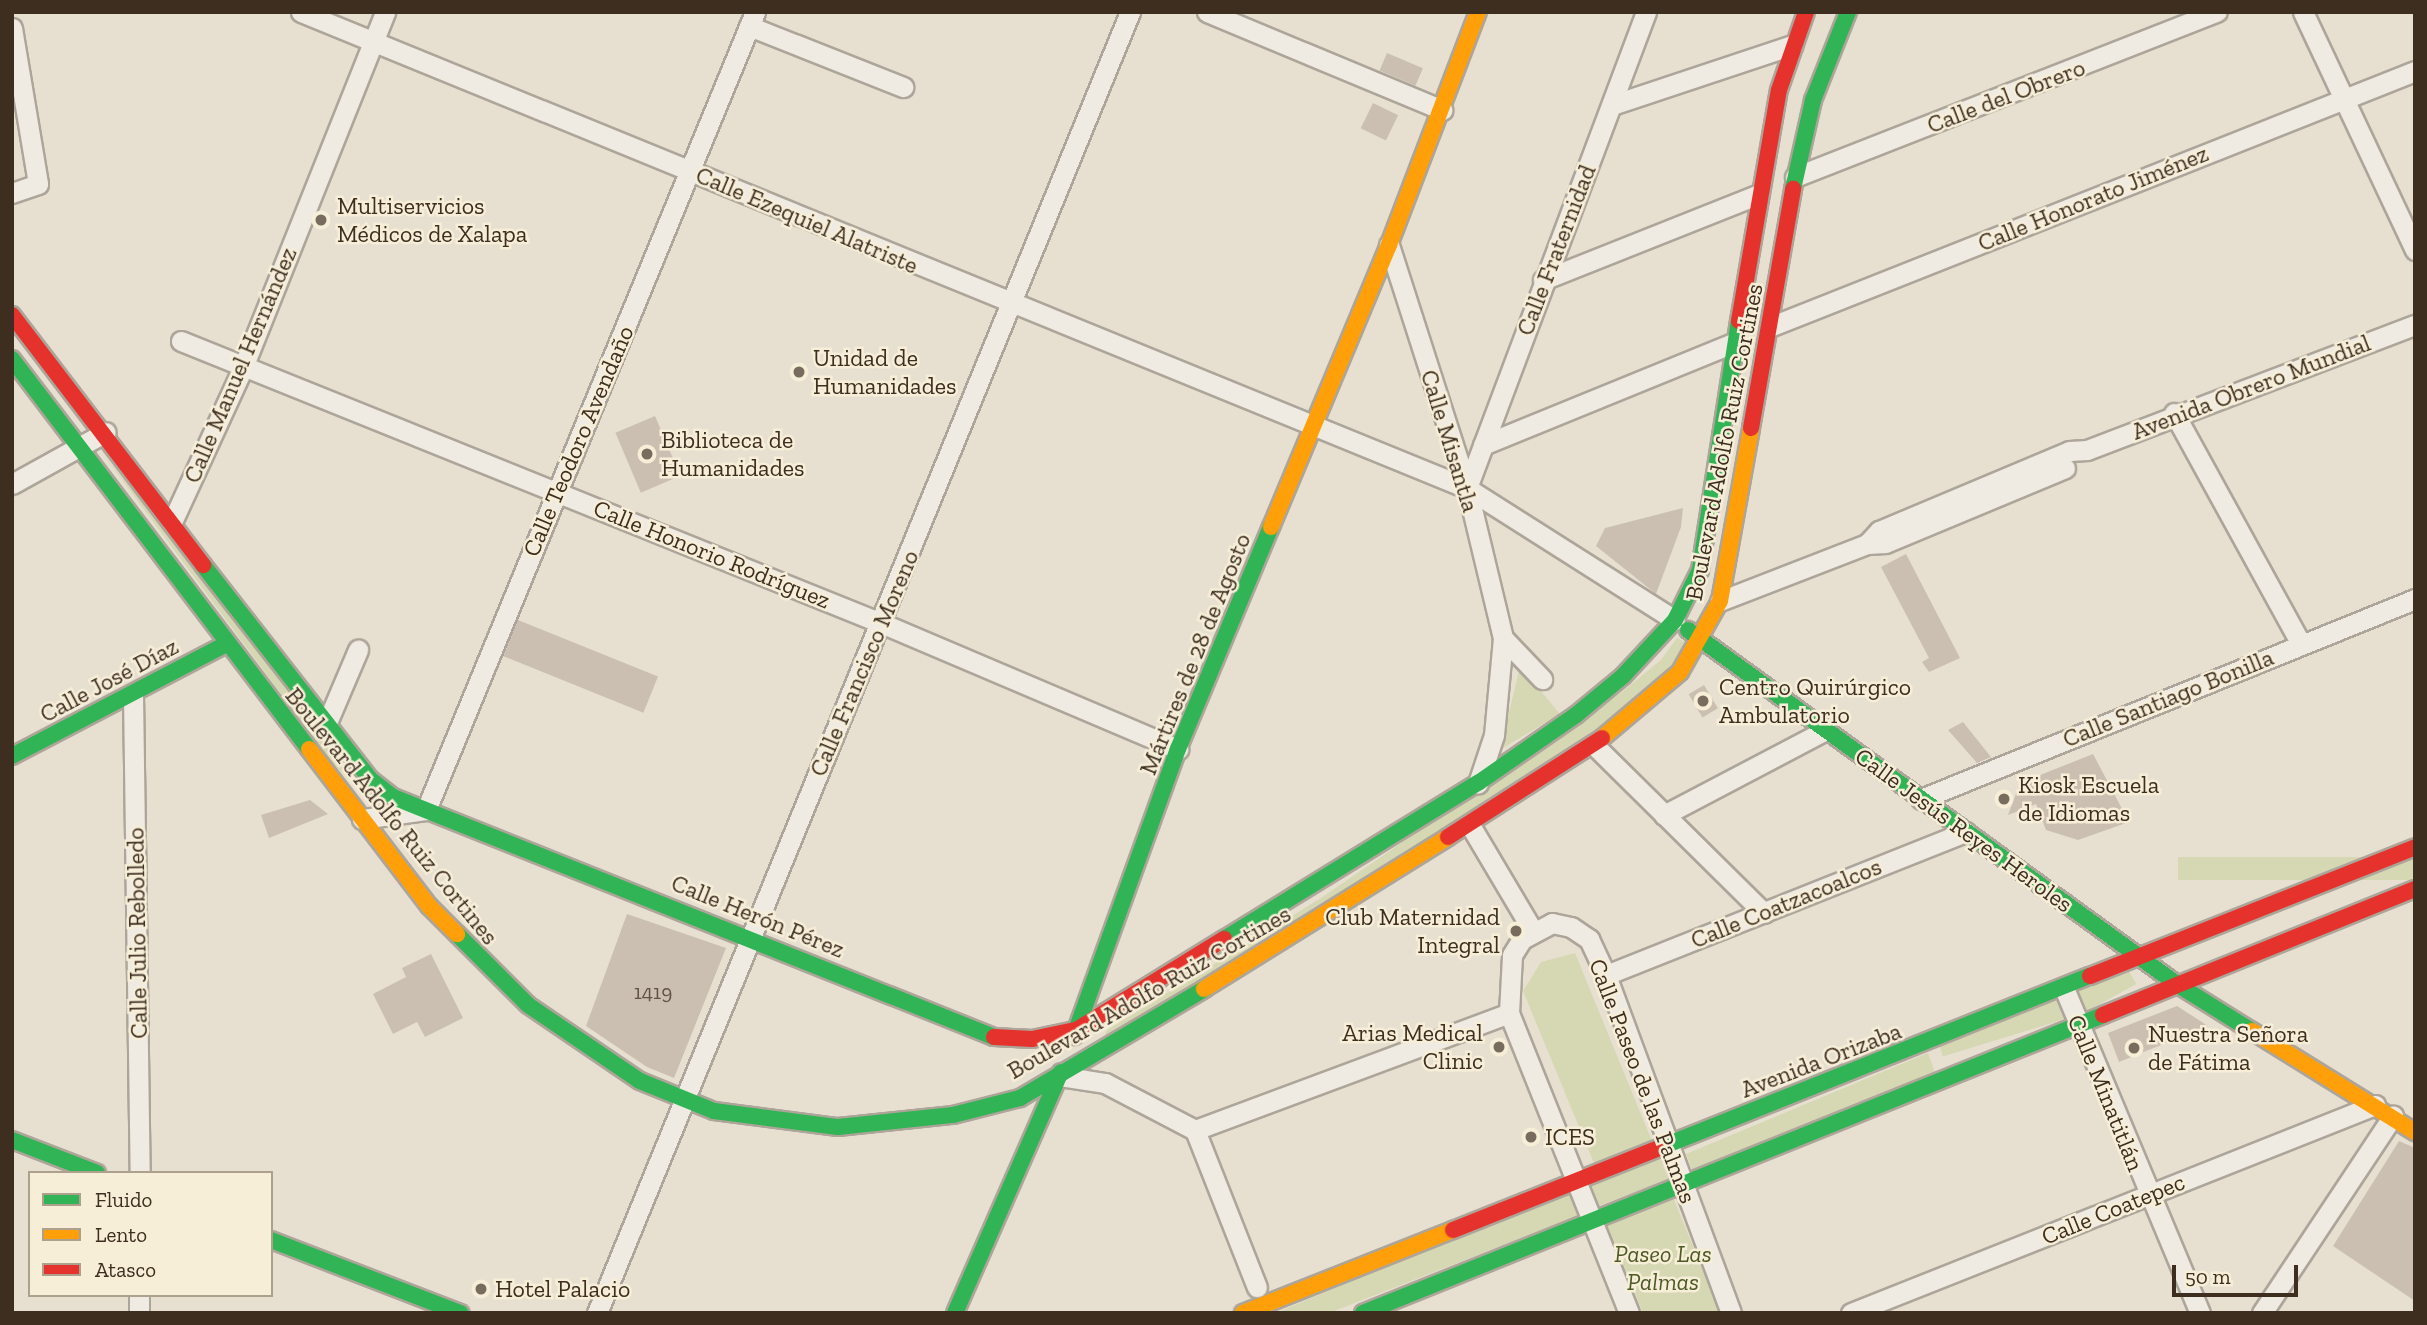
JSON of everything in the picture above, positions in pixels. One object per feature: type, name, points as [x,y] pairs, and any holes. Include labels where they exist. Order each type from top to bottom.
[{"type":"main road","name":"Mártires de 28 de Agosto","points":[[955,1313],[1060,1076],[1178,749],[1389,245],[1478,12]]},
{"type":"main road","name":"Boulevard Adolfo Ruiz Cortines","points":[[1076,1030],[1478,783],[1576,715],[1633,666],[1675,620],[1700,570],[1759,194],[1793,45],[1806,12]]},
{"type":"main road","name":"Boulevard Adolfo Ruiz Cortines","points":[[12,359],[226,644],[362,819],[474,957],[528,1005],[640,1081],[684,1103],[775,1121],[892,1125],[1020,1098],[1060,1076],[1470,825],[1594,745],[1660,691],[1702,640],[1720,601],[1772,326],[1795,177],[1812,100],[1848,12]]},
{"type":"main road","name":"Boulevard Adolfo Ruiz Cortines","points":[[12,314],[106,432],[369,779],[393,797],[426,810]]},
{"type":"main road","name":"Calle Jesús Reyes Heroles","points":[[1675,620],[2178,985],[2415,1132]]},
{"type":"main road","name":"Calle José Díaz","points":[[12,756],[226,644]]},
{"type":"main road","name":"Calle Herón Pérez","points":[[426,810],[750,936],[992,1037],[1032,1039],[1076,1030]]},
{"type":"main road","name":"Avenida Orizaba","points":[[1363,1313],[1681,1183],[1939,1061],[2063,988],[2415,847]]},
{"type":"main road","name":"Avenida Orizaba","points":[[1243,1313],[1263,1301],[1665,1146],[1939,1061],[2078,1025],[2415,890]]},
{"type":"main road","points":[[12,1140],[92,1171]]},
{"type":"main road","points":[[273,1241],[429,1307],[460,1313]]},
{"type":"street","name":"Calle Ezequiel Alatriste","points":[[301,12],[691,170],[1010,306],[1314,426]]},
{"type":"street","name":"Calle Manuel Hernández","points":[[172,522],[242,370],[385,12]]},
{"type":"street","name":"Calle Francisco Moreno","points":[[597,1313],[1130,12]]},
{"type":"street","points":[[1207,12],[1442,110]]},
{"type":"street","name":"Calle Fraternidad","points":[[1467,488],[1646,12]]},
{"type":"street","name":"Calle del Obrero","points":[[1795,177],[2217,12]]},
{"type":"street","points":[[2303,12],[2415,250]]},
{"type":"street","points":[[752,19],[904,87]]},
{"type":"street","name":"Calle Teodoro Avendaño","points":[[426,810],[752,19]]},
{"type":"street","points":[[12,28],[38,184],[12,193]]},
{"type":"street","points":[[1612,105],[1793,45]]},
{"type":"street","name":"Calle Honorato Jiménez","points":[[1772,326],[2415,71]]},
{"type":"street","points":[[1543,280],[1759,194]]},
{"type":"street","name":"Calle Misantla","points":[[1389,245],[1467,488],[1503,638],[1494,735],[1478,783]]},
{"type":"street","name":"Avenida Obrero Mundial","points":[[1720,601],[1867,544],[1892,525],[2069,452],[2087,450],[2175,413],[2415,325]]},
{"type":"street","name":"Calle Honorio Rodríguez","points":[[181,341],[242,370],[557,491],[881,623],[1178,749]]},
{"type":"street","points":[[1483,445],[1735,342]]},
{"type":"street","points":[[2175,413],[2301,644]]},
{"type":"street","name":"Calle Jesús Reyes Heroles","points":[[1314,426],[1467,488],[1675,620]]},
{"type":"street","points":[[12,484],[106,432]]},
{"type":"street","name":"Calle Santiago Bonilla","points":[[1921,799],[2415,599]]},
{"type":"street","points":[[1503,638],[1542,679]]},
{"type":"street","points":[[326,725],[358,650]]},
{"type":"street","name":"Calle Julio Rebolledo","points":[[133,694],[140,1171]]},
{"type":"street","points":[[1664,815],[1826,730]]},
{"type":"street","points":[[1594,745],[1764,912]]},
{"type":"street","points":[[362,819],[426,810]]},
{"type":"street","points":[[1470,825],[1533,931],[1511,955],[1509,1013],[1629,1313]]},
{"type":"street","name":"Calle Coatzacoalcos","points":[[1606,975],[1966,832]]},
{"type":"street","name":"Calle Paseo de las Palmas","points":[[1533,931],[1552,923],[1571,927],[1589,940],[1606,975],[1665,1146],[1731,1313]]},
{"type":"street","name":"Calle Minatitlán","points":[[2063,988],[2200,1313]]},
{"type":"street","points":[[1195,1130],[1509,1013]]},
{"type":"street","points":[[1060,1076],[1105,1083],[1195,1130],[1263,1301]]},
{"type":"street","name":"Calle Coatepec","points":[[1851,1313],[2375,1105]]},
{"type":"street","points":[[2262,1313],[2393,1116]]},
{"type":"green space","points":[[102,453],[396,813],[366,798],[331,761]]},
{"type":"green space","points":[[1677,638],[1691,645],[1631,706],[1098,1053],[1107,1030],[1321,898],[1622,692],[1661,660]]},
{"type":"green space","points":[[1520,666],[1560,714],[1498,751],[1509,713]]},
{"type":"green space","points":[[2178,857],[2415,857],[2415,880],[2178,880]]},
{"type":"green space","points":[[1575,953],[1654,1146],[1596,1168],[1523,991],[1541,962]]},
{"type":"green space","points":[[2125,964],[2136,984],[2087,1011],[2076,991]]},
{"type":"green space","points":[[2062,998],[2068,1018],[1943,1056],[1937,1036]]},
{"type":"green space","points":[[1928,1053],[1936,1075],[1693,1172],[1686,1154]]},
{"type":"green space","points":[[1659,1155],[1668,1179],[1598,1206],[1589,1182]]},
{"type":"green space","points":[[1572,1188],[1583,1214],[1329,1313],[1276,1313]]},
{"type":"green space","name":"Paseo Las Palmas","points":[[1673,1197],[1720,1313],[1643,1313],[1606,1223]]},
{"type":"building","points":[[1387,53],[1423,68],[1415,86],[1380,70]]},
{"type":"building","points":[[1373,103],[1398,115],[1386,140],[1361,128]]},
{"type":"building","name":"Biblioteca de Humanidades","points":[[655,416],[680,476],[641,493],[615,433]]},
{"type":"building","points":[[1683,508],[1681,527],[1656,594],[1596,546],[1605,528]]},
{"type":"building","points":[[1906,554],[1960,658],[1929,672],[1922,662],[1929,658],[1881,567]]},
{"type":"building","points":[[518,620],[658,677],[643,713],[503,656]]},
{"type":"building","name":"Centro Quirúrgico Ambulatorio","points":[[1704,685],[1718,708],[1702,717],[1689,694]]},
{"type":"building","points":[[1963,722],[1991,757],[1977,763],[1948,730]]},
{"type":"building","points":[[2093,754],[2129,822],[2078,840],[2046,830],[2036,804],[2008,815],[2020,783]]},
{"type":"building","points":[[310,800],[328,814],[269,838],[261,815]]},
{"type":"building","points":[[627,914],[726,948],[674,1078],[647,1067],[586,1026]]},
{"type":"building","points":[[431,954],[463,1018],[425,1037],[417,1022],[393,1034],[373,994],[406,977],[402,968]]},
{"type":"building","name":"Nuestra Señora de Fátima","points":[[2177,1006],[2208,1026],[2119,1062],[2108,1033]]},
{"type":"building","points":[[2399,1141],[2415,1148],[2415,1301],[2333,1246]]},
{"type":"traffic: fast","points":[[1793,189],[1813,100],[1848,12]]},
{"type":"traffic: fast","points":[[1224,939],[1478,783],[1576,715],[1623,676],[1675,620],[1700,570],[1739,321]]},
{"type":"traffic: fast","points":[[12,359],[309,749]]},
{"type":"traffic: fast","points":[[1074,1036],[1178,749],[1271,527]]},
{"type":"traffic: fast","points":[[203,565],[370,779],[393,797],[994,1037]]},
{"type":"traffic: fast","points":[[1688,630],[2178,985],[2252,1031]]},
{"type":"traffic: fast","points":[[12,756],[226,644]]},
{"type":"traffic: fast","points":[[457,934],[528,1005],[640,1081],[714,1111],[838,1127],[953,1115],[1020,1098],[1204,989]]},
{"type":"traffic: fast","points":[[1659,1148],[2090,976]]},
{"type":"traffic: fast","points":[[1363,1313],[2103,1015]]},
{"type":"traffic: fast","points":[[955,1313],[1061,1072]]},
{"type":"traffic: fast","points":[[12,1140],[92,1171]]},
{"type":"traffic: fast","points":[[273,1241],[460,1313]]},
{"type":"traffic: slow","points":[[1271,527],[1389,245],[1478,12]]},
{"type":"traffic: slow","points":[[1602,738],[1680,672],[1720,601],[1751,428]]},
{"type":"traffic: slow","points":[[309,749],[429,906],[457,934]]},
{"type":"traffic: slow","points":[[1204,989],[1448,837]]},
{"type":"traffic: slow","points":[[2252,1031],[2415,1132]]},
{"type":"traffic: slow","points":[[1243,1313],[1453,1230]]},
{"type":"traffic: jam","points":[[1739,321],[1779,90],[1806,12]]},
{"type":"traffic: jam","points":[[1751,428],[1793,189]]},
{"type":"traffic: jam","points":[[12,315],[203,565]]},
{"type":"traffic: jam","points":[[1448,837],[1602,738]]},
{"type":"traffic: jam","points":[[2090,976],[2415,847]]},
{"type":"traffic: jam","points":[[2103,1015],[2415,889]]},
{"type":"traffic: jam","points":[[994,1037],[1032,1039],[1076,1030],[1224,939]]},
{"type":"traffic: jam","points":[[1453,1230],[1659,1148]]},
{"type":"place","name":"Multiservicios Médicos de Xalapa","points":[[321,220]]},
{"type":"place","name":"Unidad de Humanidades","points":[[799,372]]},
{"type":"place","name":"Biblioteca de Humanidades","points":[[647,454]]},
{"type":"place","name":"Centro Quirúrgico Ambulatorio","points":[[1703,701]]},
{"type":"place","name":"Kiosk Escuela de Idiomas","points":[[2004,799]]},
{"type":"place","name":"Club Maternidad Integral","points":[[1516,931]]},
{"type":"place","name":"Arias Medical Clinic","points":[[1499,1047]]},
{"type":"place","name":"Nuestra Señora de Fátima","points":[[2134,1048]]},
{"type":"place","name":"ICES","points":[[1531,1137]]},
{"type":"place","name":"Hotel Palacio","points":[[481,1289]]}]
